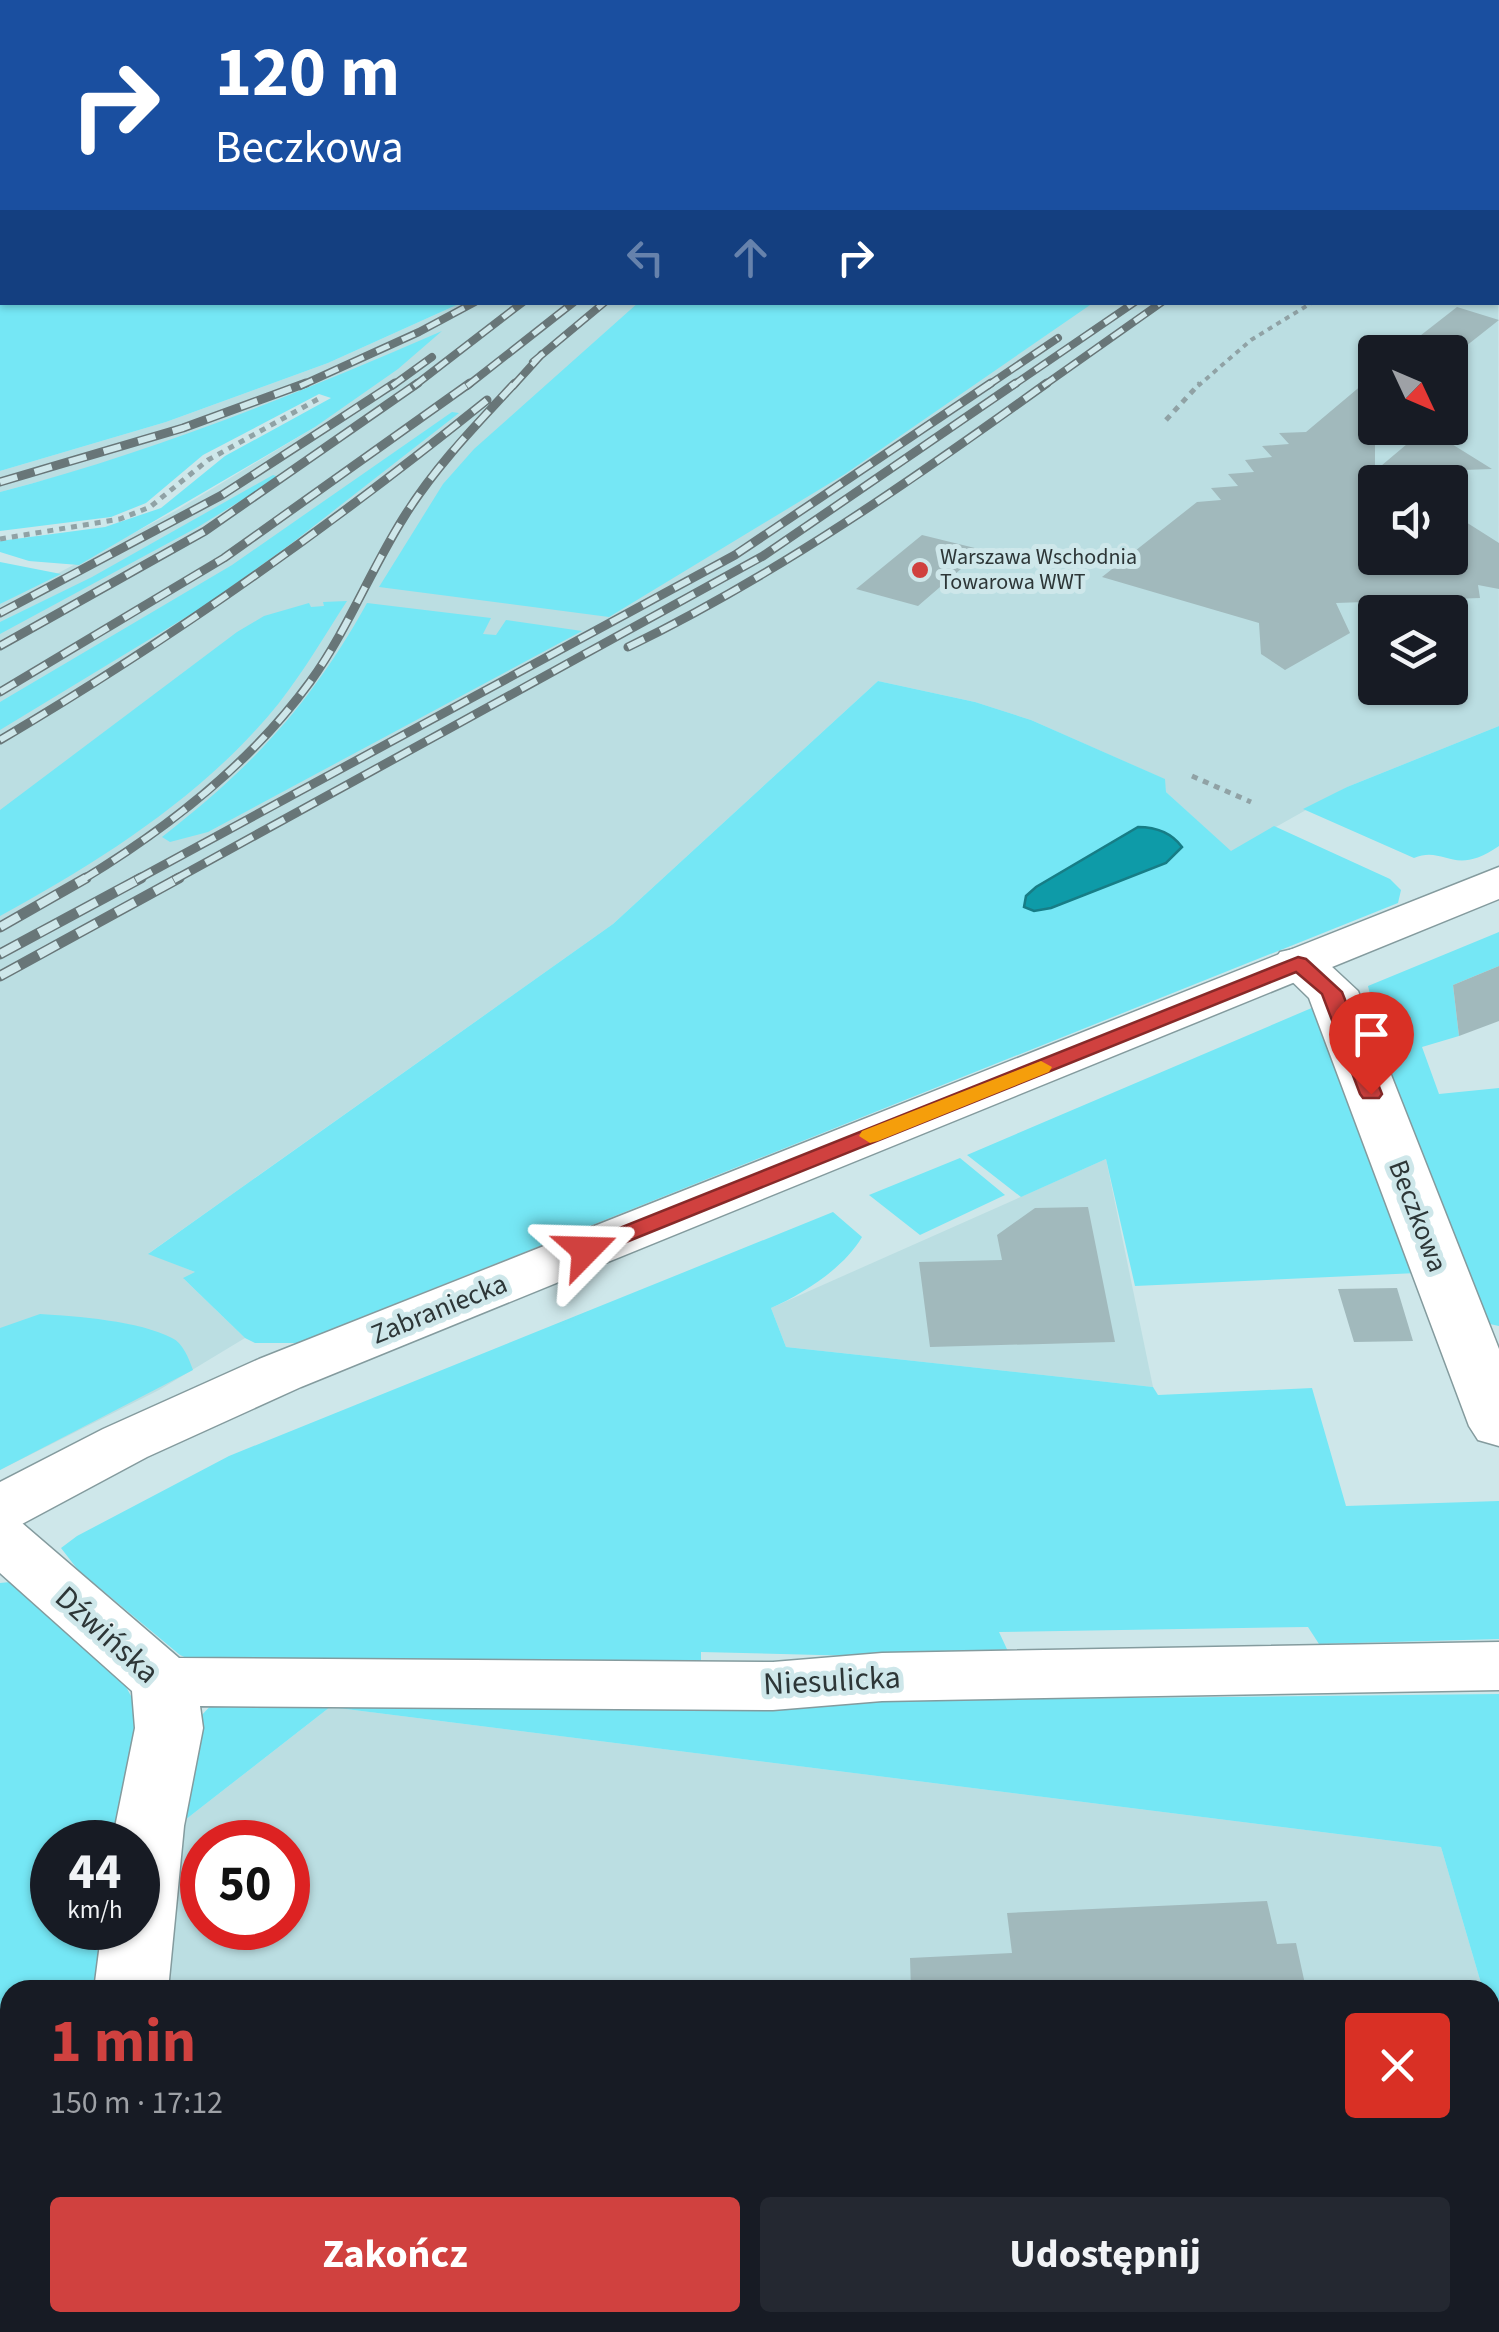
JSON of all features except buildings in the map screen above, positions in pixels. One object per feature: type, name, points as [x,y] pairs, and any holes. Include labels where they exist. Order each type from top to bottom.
[{"type":"street","name":"Zabraniecka","points":[[0,1509],[125,1443],[280,1373],[1499,882]]},
{"type":"street","name":"Beczkowa","points":[[1298,964],[1332,992],[1480,1336],[1499,1426]]},
{"type":"street","name":"Dźwińska","points":[[0,1538],[164,1682],[169,1728],[149,1826],[132,1980]]},
{"type":"street","name":"Niesulicka","points":[[164,1682],[773,1686],[882,1677],[1499,1666]]},
{"type":"path","points":[[1166,420],[1196,385],[1253,336],[1308,305]]},
{"type":"path","points":[[0,539],[120,519],[150,508],[208,460],[320,398]]},
{"type":"path","points":[[1192,776],[1251,802]]},
{"type":"shaded area","points":[[0,305],[457,305],[328,363],[166,422],[0,471]]},
{"type":"shaded area","points":[[457,305],[1498,305],[1499,726],[1347,787],[1231,852],[1166,792],[1164,779],[1031,720],[975,702],[878,681],[613,924],[149,1253],[197,1273],[184,1279],[245,1338],[159,1390],[0,1470],[0,604],[177,510],[315,427],[438,334],[288,398],[105,464],[0,492],[0,471],[166,422],[328,363]]},
{"type":"shaded area","points":[[636,305],[1090,305],[845,474],[609,617],[379,587],[443,484],[474,449]]},
{"type":"shaded area","points":[[442,331],[398,369],[315,427],[79,565],[29,561],[0,552],[0,541],[105,527],[161,508],[225,456],[331,398],[319,394],[203,455],[146,503],[111,517],[0,531],[0,492],[113,459],[224,420]]},
{"type":"shaded area","points":[[452,412],[459,413],[206,605],[0,730],[0,702],[232,565]]},
{"type":"shaded area","points":[[273,475],[279,477],[198,527],[0,634],[0,622],[92,577]]},
{"type":"shaded area","points":[[0,562],[61,574],[0,604]]},
{"type":"shaded area","points":[[347,601],[279,703],[219,767],[150,823],[0,916],[0,810],[237,632],[264,616],[309,603],[311,607]]},
{"type":"shaded area","points":[[367,603],[491,618],[483,634],[496,635],[506,620],[582,631],[208,832],[170,842],[162,837],[225,785],[278,731],[324,672]]},
{"type":"shaded area","points":[[878,681],[975,702],[1031,720],[1165,779],[1166,792],[1231,851],[1274,826],[1390,879],[1401,890],[1398,903],[297,1343],[255,1343],[245,1338],[183,1278],[195,1272],[148,1254],[613,924]]},
{"type":"shaded area","points":[[1499,726],[1499,846],[1483,855],[1471,860],[1434,855],[1414,858],[1303,809],[1347,787]]},
{"type":"shaded area","points":[[1138,827],[1163,831],[1182,847],[1166,863],[1051,908],[1034,911],[1024,907],[1026,896],[1036,887]]},
{"type":"shaded area","points":[[1499,932],[1499,966],[1453,985],[1459,1036],[1422,1047],[1439,1094],[1499,1088],[1499,1326],[1485,1323],[1448,1220],[1412,1146],[1392,1085],[1368,986]]},
{"type":"shaded area","points":[[1321,1004],[1417,1273],[1135,1286],[1106,1159],[1021,1197],[967,1155]]},
{"type":"shaded area","points":[[960,1158],[1005,1195],[920,1235],[869,1195]]},
{"type":"shaded area","points":[[1106,1159],[1153,1387],[786,1347],[771,1308]]},
{"type":"shaded area","points":[[833,1212],[862,1237],[822,1279],[771,1308],[786,1347],[1153,1387],[1158,1395],[1312,1388],[1346,1506],[1499,1501],[1499,1639],[1319,1644],[1308,1627],[999,1632],[1012,1660],[701,1652],[701,1672],[193,1661],[180,1655],[78,1570],[61,1548],[229,1456]]},
{"type":"shaded area","points":[[40,1314],[108,1320],[159,1332],[179,1344],[193,1370],[0,1470],[0,1328]]},
{"type":"shaded area","points":[[10,1582],[123,1681],[146,1744],[134,1820],[30,1820],[30,1950],[119,1950],[116,1980],[0,1980],[0,1583]]},
{"type":"shaded area","points":[[1499,1694],[1499,1980],[1480,1980],[1441,1847],[330,1707]]},
{"type":"shaded area","points":[[216,1700],[330,1707],[185,1820],[200,1717]]},
{"type":"shaded area","points":[[330,1707],[1441,1847],[1480,1980],[165,1980],[180,1860],[180,1950],[310,1950],[310,1820],[185,1820]]},
{"type":"railway","points":[[300,386],[469,305]]},
{"type":"railway","points":[[417,384],[519,305]]},
{"type":"railway","points":[[467,386],[570,305]]},
{"type":"railway","points":[[540,356],[601,305]]},
{"type":"railway","points":[[1012,386],[1131,305]]},
{"type":"railway","points":[[1043,386],[1158,305]]},
{"type":"railway","points":[[987,386],[1058,338]]},
{"type":"railway","points":[[513,386],[540,356]]},
{"type":"railway","points":[[533,362],[540,356]]},
{"type":"railway","points":[[392,386],[432,357]]},
{"type":"railway","points":[[0,482],[183,428],[306,383]]},
{"type":"railway","points":[[0,613],[222,495],[395,383]]},
{"type":"railway","points":[[0,692],[224,558],[470,383]]},
{"type":"railway","points":[[82,880],[145,839],[206,792],[287,712],[323,662],[416,499],[456,447],[515,383]]},
{"type":"railway","points":[[136,880],[735,555],[991,383]]},
{"type":"railway","points":[[174,880],[763,556],[1016,383]]},
{"type":"railway","points":[[628,647],[791,557],[895,490],[1047,383]]},
{"type":"railway","points":[[0,646],[205,531],[417,384]]},
{"type":"railway","points":[[0,740],[127,662],[250,579],[487,400]]},
{"type":"railway","points":[[0,927],[86,878]]},
{"type":"railway","points":[[0,954],[141,878]]},
{"type":"railway","points":[[0,976],[179,878]]},
{"type":"slow traffic","points":[[870,1136],[1041,1067]]},
{"type":"place","name":"Warszawa Wschodnia Towarowa WWT","points":[[920,570]]},
{"type":"route","points":[[586,1250],[1298,964],[1315,974],[1332,992],[1371,1094]]}]
